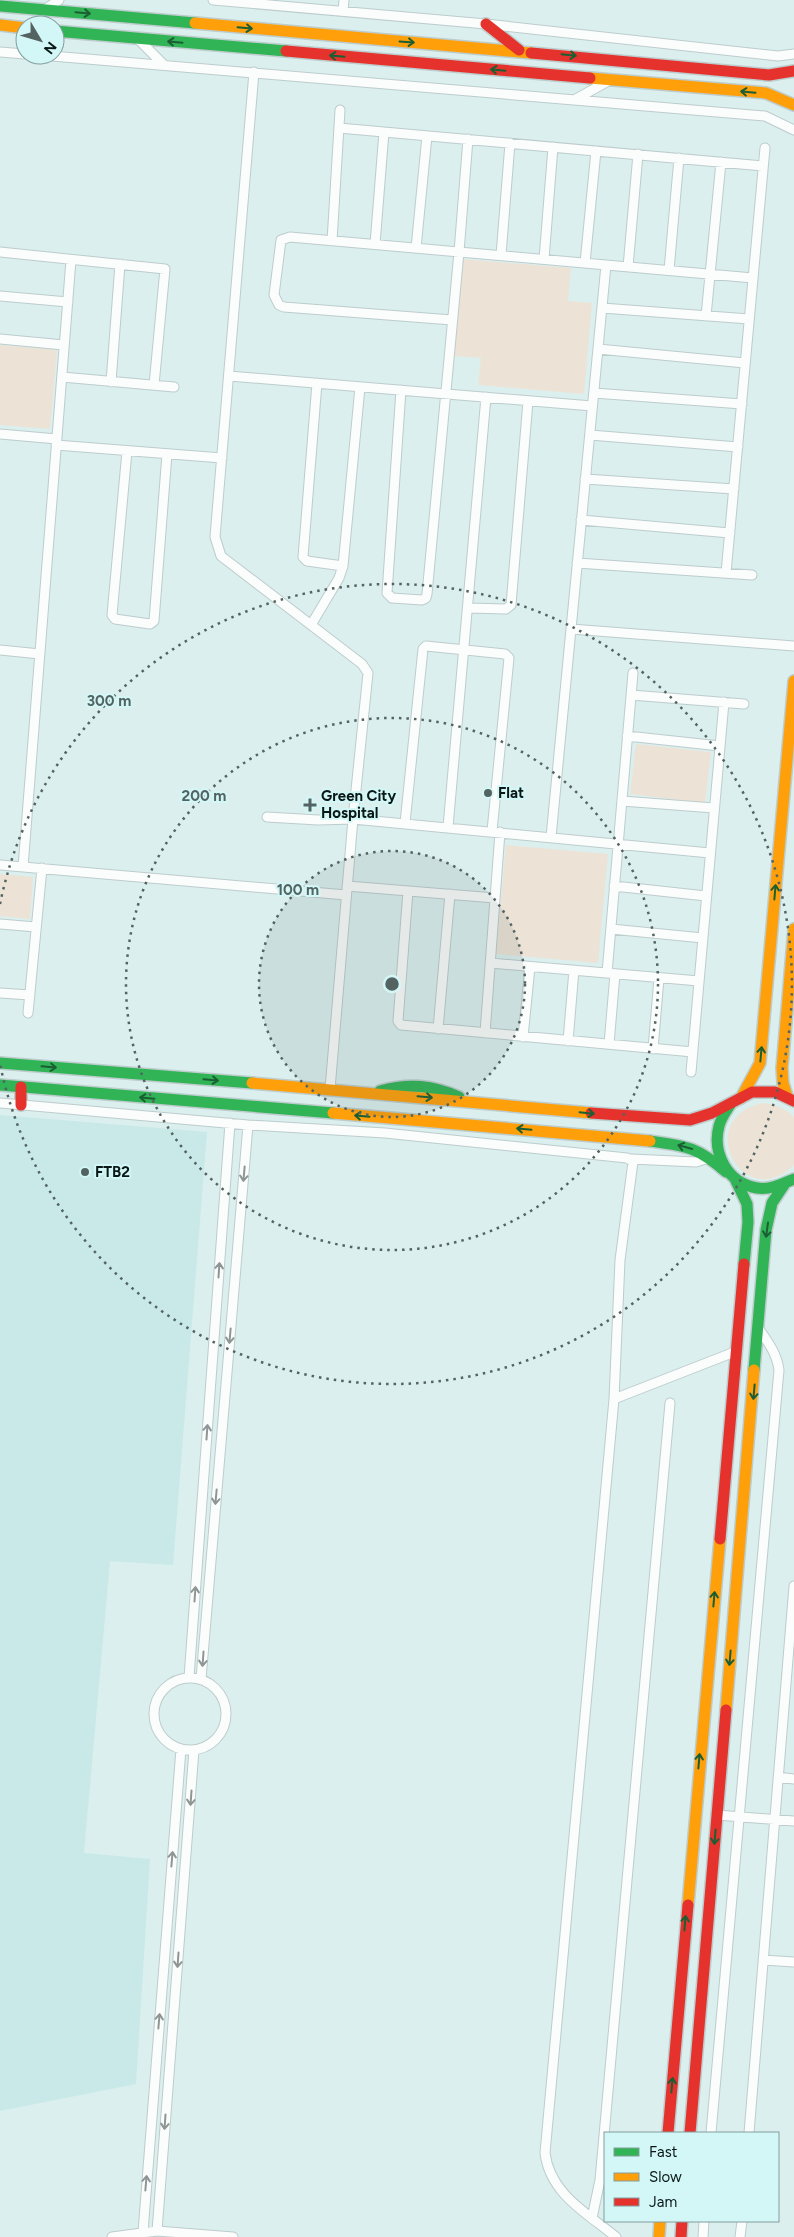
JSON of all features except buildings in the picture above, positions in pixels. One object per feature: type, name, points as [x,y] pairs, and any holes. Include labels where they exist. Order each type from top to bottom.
[{"type":"street","points":[[44,10],[59,0]]},
{"type":"street","points":[[213,0],[486,24],[778,56],[794,54]]},
{"type":"street","points":[[343,11],[344,0]]},
{"type":"street","points":[[0,6],[400,42],[520,50],[770,75],[794,71]]},
{"type":"street","points":[[486,24],[520,50]]},
{"type":"street","points":[[0,25],[15,27]]},
{"type":"street","points":[[65,32],[766,93],[794,105]]},
{"type":"street","points":[[138,39],[164,65]]},
{"type":"street","points":[[0,52],[15,53]]},
{"type":"street","points":[[65,57],[765,116],[794,130]]},
{"type":"street","points":[[254,72],[215,537],[217,548],[222,556],[362,664],[368,674],[353,819],[330,1089]]},
{"type":"street","points":[[576,99],[610,80]]},
{"type":"street","points":[[332,241],[340,110]]},
{"type":"street","points":[[339,128],[763,166]]},
{"type":"street","points":[[375,244],[384,132]]},
{"type":"street","points":[[416,248],[427,136]]},
{"type":"street","points":[[401,390],[387,594],[392,598],[422,600],[426,598],[468,139]]},
{"type":"street","points":[[501,255],[510,143]]},
{"type":"street","points":[[544,259],[553,147]]},
{"type":"street","points":[[726,573],[765,148]]},
{"type":"street","points":[[585,263],[596,151]]},
{"type":"street","points":[[628,267],[638,154]]},
{"type":"street","points":[[669,270],[679,158]]},
{"type":"street","points":[[706,316],[721,162]]},
{"type":"street","points":[[452,320],[284,307],[279,305],[274,295],[281,240],[290,237],[753,278]]},
{"type":"street","points":[[0,252],[162,267],[165,270],[154,385]]},
{"type":"street","points":[[23,867],[71,260]]},
{"type":"street","points":[[110,382],[120,264]]},
{"type":"street","points":[[551,837],[606,265]]},
{"type":"street","points":[[0,296],[68,302]]},
{"type":"street","points":[[602,308],[749,319]]},
{"type":"street","points":[[0,339],[64,344]]},
{"type":"street","points":[[598,349],[745,363]]},
{"type":"street","points":[[229,376],[592,406]]},
{"type":"street","points":[[62,377],[174,387]]},
{"type":"street","points":[[317,383],[303,557],[307,561],[343,566]]},
{"type":"street","points":[[311,625],[339,578],[343,566],[360,387]]},
{"type":"street","points":[[594,393],[742,404]]},
{"type":"street","points":[[448,827],[486,398]]},
{"type":"street","points":[[468,608],[506,609],[511,605],[528,401]]},
{"type":"street","points":[[0,434],[127,451],[222,458]]},
{"type":"street","points":[[590,435],[738,447]]},
{"type":"street","points":[[127,451],[112,615],[115,619],[150,624],[154,621],[167,454]]},
{"type":"street","points":[[585,479],[734,490]]},
{"type":"street","points":[[581,520],[730,533]]},
{"type":"street","points":[[577,563],[752,575]]},
{"type":"street","points":[[571,629],[794,646]]},
{"type":"street","points":[[406,824],[423,649],[426,646],[505,654],[509,658],[496,832],[495,898],[485,1033]]},
{"type":"street","points":[[0,650],[40,654]]},
{"type":"street","points":[[609,1044],[611,929],[632,673]]},
{"type":"street","points":[[726,1172],[718,1158],[716,1148],[717,1126],[722,1115],[736,1101],[760,1062],[794,681]]},
{"type":"street","points":[[631,695],[744,704]]},
{"type":"street","points":[[691,1072],[724,702]]},
{"type":"street","points":[[627,736],[720,746]]},
{"type":"street","points":[[622,801],[714,808]]},
{"type":"street","points":[[267,817],[318,820],[353,819],[710,853]]},
{"type":"street","points":[[0,865],[347,891],[408,891],[495,898]]},
{"type":"street","points":[[28,1013],[42,868]]},
{"type":"street","points":[[614,886],[706,896]]},
{"type":"street","points":[[408,891],[398,1024],[403,1026],[693,1052]]},
{"type":"street","points":[[438,1029],[450,894]]},
{"type":"street","points":[[0,924],[36,927]]},
{"type":"street","points":[[611,929],[703,938]]},
{"type":"street","points":[[791,1099],[783,1083],[782,1068],[794,929]]},
{"type":"street","points":[[490,963],[699,981]]},
{"type":"street","points":[[523,1036],[530,967]]},
{"type":"street","points":[[568,1041],[574,970]]},
{"type":"street","points":[[652,1049],[659,978]]},
{"type":"street","points":[[0,992],[30,995]]},
{"type":"street","points":[[0,1063],[330,1089],[638,1118],[690,1120],[712,1113],[752,1092],[775,1092],[791,1099]]},
{"type":"street","points":[[0,1085],[633,1139],[687,1146],[709,1158],[736,1181],[747,1204],[748,1222],[668,2132]]},
{"type":"street","points":[[21,1087],[21,1104]]},
{"type":"street","points":[[0,1103],[230,1124],[385,1133],[631,1159],[696,1162],[709,1158]]},
{"type":"street","points":[[189,1677],[230,1124]]},
{"type":"street","points":[[201,1679],[248,1125]]},
{"type":"street","points":[[616,2237],[557,2187],[550,2176],[545,2153],[614,1399],[620,1260],[633,1168],[631,1159]]},
{"type":"street","points":[[736,1181],[760,1189],[789,1182]]},
{"type":"street","points":[[690,2132],[766,1230],[772,1203],[789,1182]]},
{"type":"street","points":[[711,2132],[779,1370],[778,1360],[759,1329]]},
{"type":"street","points":[[614,1399],[737,1351]]},
{"type":"street","points":[[604,2132],[670,1403]]},
{"type":"street","points":[[749,2132],[774,1820],[789,1698],[794,1586]]},
{"type":"street","points":[[189,1677],[201,1679],[212,1685],[220,1694],[225,1705],[226,1717],[223,1729],[216,1739],[206,1746],[194,1750],[181,1749],[170,1744],[162,1737],[156,1727],[154,1716],[155,1704],[160,1694],[168,1685],[178,1679],[189,1677]]},
{"type":"street","points":[[143,2232],[181,1749]]},
{"type":"street","points":[[157,2231],[194,1750]]},
{"type":"street","points":[[778,1777],[794,1779]]},
{"type":"street","points":[[717,1815],[794,1822]]},
{"type":"street","points":[[763,1960],[794,1962]]},
{"type":"street","points":[[592,2218],[600,2180],[604,2136]]},
{"type":"street","points":[[659,2237],[660,2222]]},
{"type":"street","points":[[681,2237],[682,2222]]},
{"type":"street","points":[[703,2237],[704,2222]]},
{"type":"street","points":[[740,2237],[742,2222]]},
{"type":"street","points":[[112,2237],[157,2231],[233,2237]]},
{"type":"shaded area","points":[[462,259],[571,268],[568,301],[592,303],[584,394],[478,385],[481,358],[453,356]]},
{"type":"shaded area","points":[[0,345],[57,350],[50,429],[0,425]]},
{"type":"shaded area","points":[[636,744],[711,752],[705,803],[630,794]]},
{"type":"shaded area","points":[[506,845],[608,854],[598,963],[496,954]]},
{"type":"shaded area","points":[[0,874],[33,877],[30,919],[0,916]]},
{"type":"shaded area","points":[[763,1103],[780,1107],[794,1117],[794,1165],[775,1177],[757,1179],[743,1171],[732,1158],[728,1142],[731,1126],[742,1112]]},
{"type":"shaded area","points":[[0,1115],[207,1132],[173,1565],[110,1561],[84,1853],[150,1859],[136,2084],[0,2111]]},
{"type":"traffic: fast","points":[[0,6],[195,23]]},
{"type":"traffic: fast","points":[[65,32],[286,51]]},
{"type":"traffic: fast","points":[[0,1063],[252,1083]]},
{"type":"traffic: fast","points":[[0,1085],[333,1113]]},
{"type":"traffic: fast","points":[[380,1091],[391,1088],[420,1086],[459,1097]]},
{"type":"traffic: fast","points":[[730,1105],[721,1120],[717,1136],[720,1156],[730,1173],[737,1180],[757,1188],[780,1185],[794,1179]]},
{"type":"traffic: fast","points":[[650,1141],[674,1144],[691,1149],[708,1157],[726,1172]]},
{"type":"traffic: fast","points":[[736,1181],[747,1204],[748,1222],[744,1264]]},
{"type":"traffic: fast","points":[[754,1370],[766,1230],[772,1203],[784,1185]]},
{"type":"traffic: slow","points":[[195,23],[531,53]]},
{"type":"traffic: slow","points":[[0,25],[15,27]]},
{"type":"traffic: slow","points":[[590,78],[766,93],[794,105]]},
{"type":"traffic: slow","points":[[741,1098],[760,1063],[794,681]]},
{"type":"traffic: slow","points":[[787,1096],[783,1083],[782,1068],[794,929]]},
{"type":"traffic: slow","points":[[252,1083],[591,1113]]},
{"type":"traffic: slow","points":[[333,1113],[650,1141]]},
{"type":"traffic: slow","points":[[726,1710],[754,1370]]},
{"type":"traffic: slow","points":[[688,1905],[720,1539]]},
{"type":"traffic: slow","points":[[659,2237],[660,2222]]},
{"type":"traffic: jam","points":[[486,24],[519,50]]},
{"type":"traffic: jam","points":[[286,51],[590,78]]},
{"type":"traffic: jam","points":[[531,53],[769,75],[794,71]]},
{"type":"traffic: jam","points":[[21,1087],[21,1105]]},
{"type":"traffic: jam","points":[[591,1113],[690,1120],[712,1113],[752,1092],[775,1092],[794,1101]]},
{"type":"traffic: jam","points":[[720,1539],[744,1264]]},
{"type":"traffic: jam","points":[[690,2132],[726,1710]]},
{"type":"traffic: jam","points":[[668,2132],[688,1905]]},
{"type":"traffic: jam","points":[[681,2237],[682,2222]]},
{"type":"place","name":"Flat","points":[[488,793]]},
{"type":"place","name":"Green City Hospital","points":[[310,805]]},
{"type":"place","name":"FTB2","points":[[85,1172]]}]
